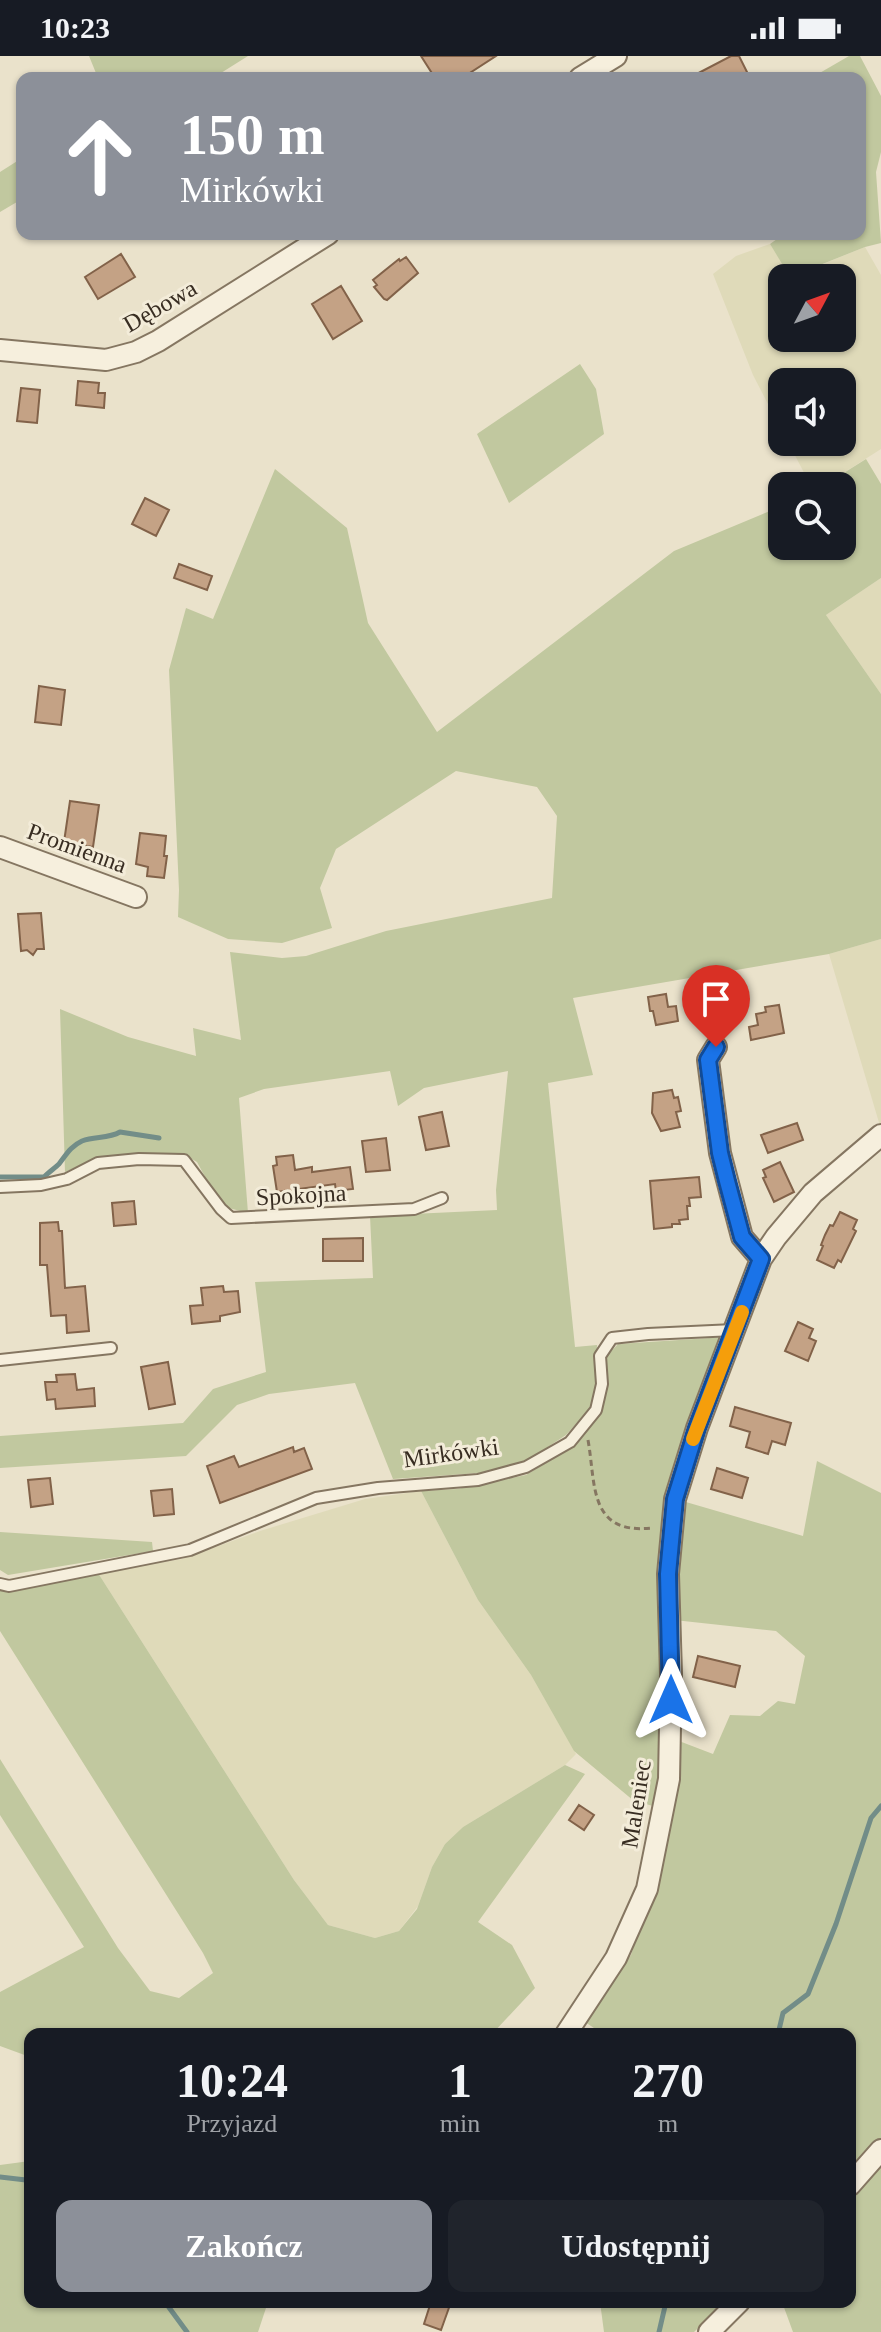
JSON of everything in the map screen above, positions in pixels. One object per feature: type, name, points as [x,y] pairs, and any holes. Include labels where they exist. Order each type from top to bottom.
[{"type":"street","points":[[590,72],[616,56]]},
{"type":"street","name":"Dębowa","points":[[0,350],[106,360],[136,352],[318,240]]},
{"type":"street","name":"Promienna","points":[[0,847],[136,897]]},
{"type":"street","points":[[716,1047],[708,1060],[720,1153],[742,1237],[761,1259]]},
{"type":"street","points":[[735,1330],[761,1259],[776,1237],[813,1193],[881,1135]]},
{"type":"street","name":"Maleniec","points":[[570,2028],[616,1958],[647,1889],[669,1779],[671,1674],[668,1574],[675,1499],[697,1428],[735,1330]]},
{"type":"street","points":[[856,2178],[881,2150]]},
{"type":"street","points":[[709,2332],[733,2308]]},
{"type":"lane","name":"Spokojna","points":[[0,1187],[41,1185],[67,1179],[98,1163],[139,1159],[184,1160],[231,1218],[414,1209],[442,1198]]},
{"type":"lane","name":"Mirkówki","points":[[0,1584],[9,1586],[190,1550],[316,1498],[378,1488],[478,1480],[526,1467],[570,1442],[596,1410],[602,1384],[600,1356],[612,1338],[735,1330]]},
{"type":"lane","points":[[0,1360],[111,1348]]},
{"type":"path","points":[[585,1423],[594,1491],[603,1513],[623,1527],[645,1529],[672,1526]]},
{"type":"shaded area","points":[[770,244],[783,264],[768,264],[768,352],[856,352],[856,264],[823,264],[865,247],[881,275],[881,449],[845,472],[804,472],[795,456],[856,456],[856,368],[768,368],[768,404],[753,375],[713,274],[736,256]]},
{"type":"shaded area","points":[[881,578],[881,694],[826,615]]},
{"type":"shaded area","points":[[881,939],[881,1125],[880,1126],[829,954]]},
{"type":"shaded area","points":[[421,1491],[478,1600],[531,1675],[576,1754],[565,1765],[463,1827],[445,1844],[432,1867],[418,1906],[399,1931],[375,1938],[328,1925],[294,1880],[98,1573],[182,1559],[365,1499]]},
{"type":"green space","points":[[89,56],[248,56],[223,72],[96,72]]},
{"type":"green space","points":[[849,56],[860,56],[881,96],[881,152],[876,172],[881,243],[822,264],[782,264],[770,244],[776,240],[866,240],[866,72],[821,72]]},
{"type":"green space","points":[[16,162],[16,203],[0,212],[0,172]]},
{"type":"green space","points":[[580,364],[596,389],[604,434],[509,503],[477,434]]},
{"type":"green space","points":[[866,459],[881,484],[881,578],[826,615],[881,694],[881,939],[829,954],[573,998],[593,1075],[548,1083],[575,1347],[597,1345],[596,1383],[591,1407],[566,1435],[525,1462],[479,1473],[393,1479],[355,1383],[269,1394],[237,1405],[186,1456],[0,1468],[0,1436],[183,1423],[213,1389],[266,1372],[255,1282],[373,1278],[370,1216],[497,1210],[496,1190],[508,1071],[424,1088],[398,1106],[390,1071],[264,1089],[239,1098],[248,1213],[221,1206],[197,1162],[185,1155],[144,1154],[95,1159],[65,1172],[60,1009],[128,1037],[196,1056],[193,1028],[241,1040],[230,952],[282,958],[306,956],[386,931],[552,898],[557,816],[537,787],[456,771],[336,849],[320,888],[332,928],[282,943],[228,939],[178,917],[169,670],[186,608],[213,619],[275,469],[347,528],[368,623],[437,732],[674,551],[768,512],[768,560],[856,560],[856,472],[845,472]]},
{"type":"green space","points":[[725,1337],[689,1431],[657,1807],[634,1801],[574,1751],[531,1675],[478,1600],[421,1491],[457,1489],[526,1475],[577,1444],[600,1409],[605,1358],[618,1344]]},
{"type":"green space","points":[[817,1461],[881,1493],[881,2140],[856,2163],[856,2028],[594,2028],[585,2022],[631,1955],[658,1868],[679,1741],[713,1754],[730,1715],[760,1716],[778,1701],[795,1704],[805,1656],[776,1631],[674,1620],[679,1500],[803,1536]]},
{"type":"green space","points":[[0,1532],[152,1542],[153,1551],[8,1575],[0,1570]]},
{"type":"green space","points":[[98,1573],[294,1880],[328,1925],[375,1938],[399,1931],[417,1909],[432,1867],[445,1844],[463,1827],[565,1765],[585,1774],[478,1922],[512,1945],[535,1988],[498,2028],[24,2028],[24,2055],[0,2046],[0,1992],[84,1947],[0,1815],[0,1759],[118,1948],[150,1991],[179,1998],[213,1973],[0,1631],[0,1589],[12,1591]]},
{"type":"green space","points":[[881,2160],[881,2332],[793,2332],[784,2308],[856,2308],[856,2189]]},
{"type":"green space","points":[[24,2162],[24,2308],[266,2308],[258,2332],[0,2332],[0,2165]]},
{"type":"green space","points":[[601,2308],[719,2308],[694,2332],[604,2332]]},
{"type":"building","points":[[421,56],[496,56],[471,72],[431,72]]},
{"type":"building","points":[[731,56],[739,56],[747,72],[700,72]]},
{"type":"building","points":[[121,254],[135,277],[98,299],[85,277]]},
{"type":"building","points":[[406,257],[418,273],[387,300],[384,299],[374,287],[377,285],[373,280]]},
{"type":"building","points":[[341,286],[362,321],[333,339],[312,304]]},
{"type":"building","points":[[78,381],[99,383],[98,393],[105,393],[104,408],[76,405]]},
{"type":"building","points":[[21,388],[40,390],[37,423],[17,421]]},
{"type":"building","points":[[145,498],[169,510],[156,536],[132,524]]},
{"type":"building","points":[[179,564],[212,576],[207,590],[174,578]]},
{"type":"building","points":[[39,686],[65,690],[61,725],[35,722]]},
{"type":"building","points":[[70,801],[99,805],[93,847],[64,842]]},
{"type":"building","points":[[140,833],[166,836],[164,878],[147,876],[148,867],[136,864]]},
{"type":"building","points":[[41,913],[44,949],[37,949],[33,955],[27,950],[21,951],[18,914]]},
{"type":"building","points":[[666,994],[668,1007],[676,1006],[678,1021],[656,1025],[648,997]]},
{"type":"building","points":[[779,1005],[784,1033],[751,1040],[749,1027],[758,1025],[756,1014],[766,1012],[765,1007]]},
{"type":"building","points":[[672,1090],[674,1098],[678,1097],[681,1111],[676,1112],[680,1127],[661,1131],[652,1113],[653,1093]]},
{"type":"building","points":[[442,1112],[449,1146],[426,1150],[419,1117]]},
{"type":"building","points":[[797,1123],[803,1140],[768,1153],[761,1135]]},
{"type":"building","points":[[386,1138],[390,1170],[366,1172],[362,1141]]},
{"type":"building","points":[[293,1155],[295,1170],[312,1167],[312,1172],[350,1167],[353,1189],[336,1191],[335,1184],[298,1189],[299,1193],[284,1195],[284,1191],[277,1192],[273,1166],[277,1165],[276,1157]]},
{"type":"building","points":[[780,1162],[794,1192],[774,1202],[763,1178],[766,1177],[763,1170]]},
{"type":"building","points":[[699,1177],[701,1197],[689,1198],[688,1219],[679,1220],[680,1224],[672,1224],[672,1227],[654,1229],[650,1181]]},
{"type":"building","points":[[134,1201],[136,1224],[114,1226],[112,1203]]},
{"type":"building","points":[[840,1212],[857,1220],[853,1229],[856,1231],[841,1262],[838,1260],[834,1268],[817,1260],[825,1235]]},
{"type":"building","points":[[58,1222],[59,1231],[62,1231],[65,1288],[85,1286],[89,1331],[67,1333],[66,1315],[51,1316],[47,1265],[40,1265],[40,1223]]},
{"type":"building","points":[[363,1238],[363,1261],[323,1261],[323,1239]]},
{"type":"building","points":[[223,1286],[224,1292],[238,1291],[240,1312],[220,1316],[220,1321],[192,1324],[190,1306],[203,1305],[201,1288]]},
{"type":"building","points":[[798,1322],[813,1329],[809,1338],[816,1341],[808,1361],[785,1351]]},
{"type":"building","points":[[168,1362],[175,1404],[149,1409],[141,1367]]},
{"type":"building","points":[[75,1374],[77,1390],[94,1388],[95,1406],[56,1409],[55,1399],[47,1400],[45,1382],[57,1382],[56,1375]]},
{"type":"building","points":[[735,1407],[791,1423],[785,1445],[772,1441],[768,1454],[746,1447],[750,1432],[730,1426]]},
{"type":"building","points":[[293,1447],[294,1452],[304,1448],[312,1469],[220,1503],[207,1466],[234,1456],[239,1467]]},
{"type":"building","points":[[717,1468],[748,1478],[742,1498],[711,1489]]},
{"type":"building","points":[[50,1478],[53,1504],[31,1507],[28,1480]]},
{"type":"building","points":[[172,1489],[174,1514],[154,1516],[151,1491]]},
{"type":"building","points":[[698,1656],[740,1666],[735,1687],[693,1677]]},
{"type":"building","points":[[579,1805],[594,1815],[584,1830],[569,1820]]},
{"type":"building","points":[[429,2308],[449,2308],[441,2330],[424,2324]]},
{"type":"waterway","points":[[0,1177],[44,1177],[75,1145],[87,1139],[120,1132],[159,1138]]},
{"type":"waterway","points":[[779,2028],[783,2013],[808,1994],[836,1924],[871,1818],[881,1806]]},
{"type":"waterway","points":[[0,2177],[24,2180]]},
{"type":"waterway","points":[[169,2308],[187,2332]]},
{"type":"waterway","points":[[659,2332],[665,2308]]},
{"type":"slow traffic","points":[[693,1439],[742,1312]]},
{"type":"route","points":[[671,1700],[668,1574],[675,1499],[697,1428],[761,1259],[742,1237],[720,1153],[708,1060],[716,1047]]}]
